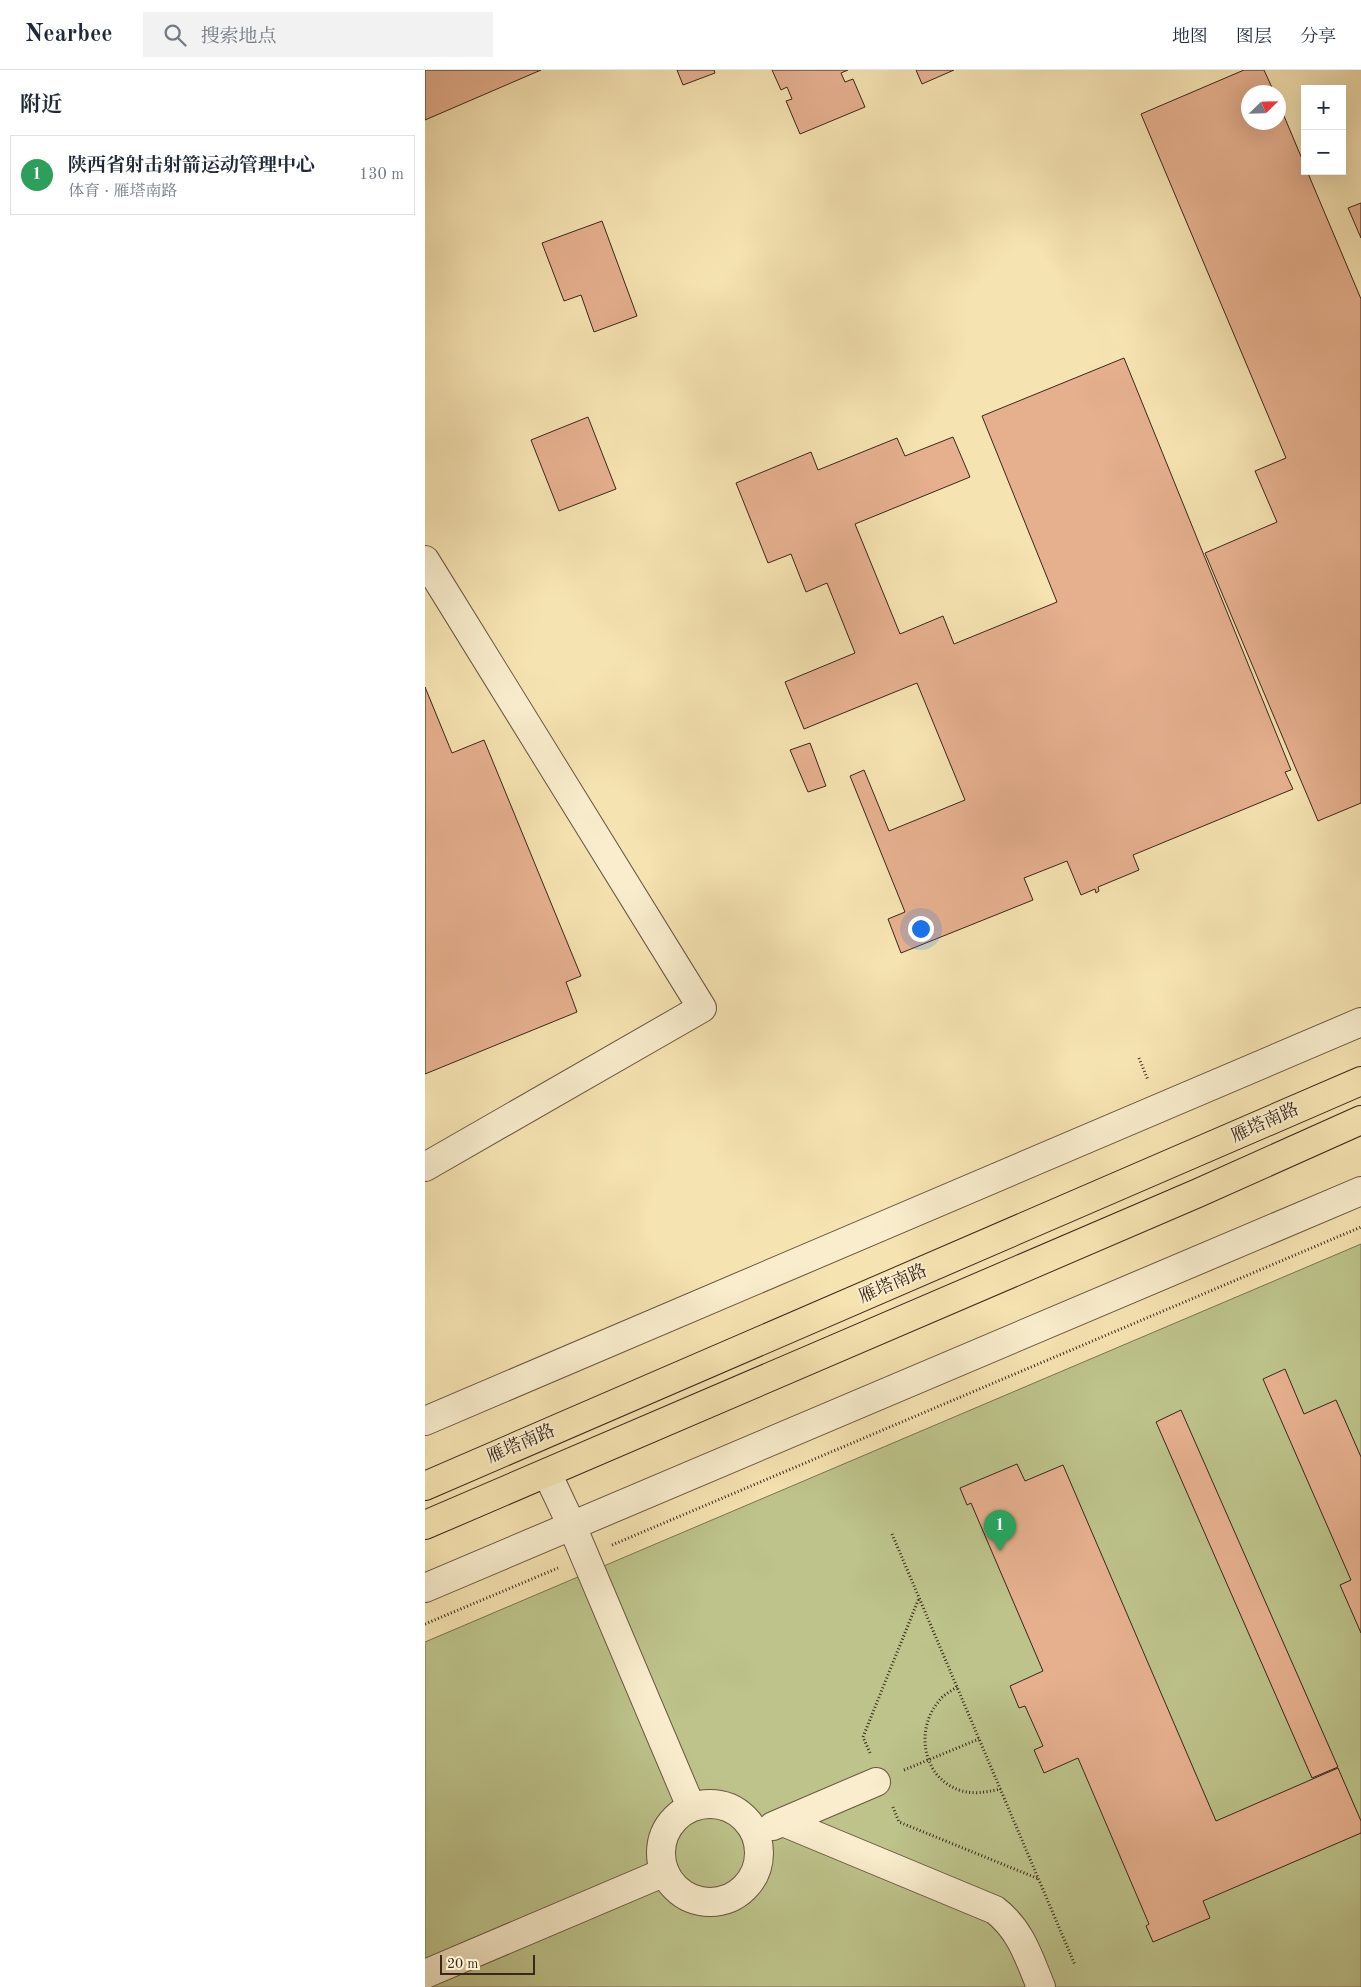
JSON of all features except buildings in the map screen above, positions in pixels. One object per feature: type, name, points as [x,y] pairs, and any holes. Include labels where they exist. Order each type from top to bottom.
[{"type":"main road","name":"雁塔南路","points":[[426,1482],[1361,1081]]},
{"type":"main road","name":"雁塔南路","points":[[425,1525],[1198,1193],[1361,1120]]},
{"type":"street","points":[[425,560],[702,1008],[425,1167]]},
{"type":"street","points":[[425,1422],[1361,1022]]},
{"type":"street","points":[[425,1588],[1361,1191]]},
{"type":"street","points":[[547,1473],[585,1556],[691,1807]]},
{"type":"street","points":[[756,1833],[879,1781]]},
{"type":"street","points":[[709,1803],[727,1807],[744,1817],[756,1833],[759,1853],[755,1872],[745,1888],[729,1899],[709,1903],[691,1899],[675,1888],[665,1872],[660,1853],[663,1834],[674,1818],[691,1807],[709,1803]]},
{"type":"street","points":[[783,1822],[995,1910],[1006,1918],[1015,1929],[1041,1987]]},
{"type":"street","points":[[425,1974],[665,1872]]},
{"type":"path","points":[[425,1624],[1361,1227]]},
{"type":"path","points":[[892,1534],[1075,1965]]},
{"type":"path","points":[[919,1598],[863,1737],[879,1781],[899,1822],[1039,1879]]},
{"type":"path","points":[[957,1687],[939,1699],[928,1718],[923,1738],[928,1760],[941,1778],[959,1790],[979,1794],[1001,1790]]},
{"type":"path","points":[[879,1781],[979,1738]]},
{"type":"green space","points":[[1361,1244],[1361,1987],[425,1987],[425,1642]]},
{"type":"place","name":"陕西省射击射箭运动管理中心","points":[[1000,1551]]}]
